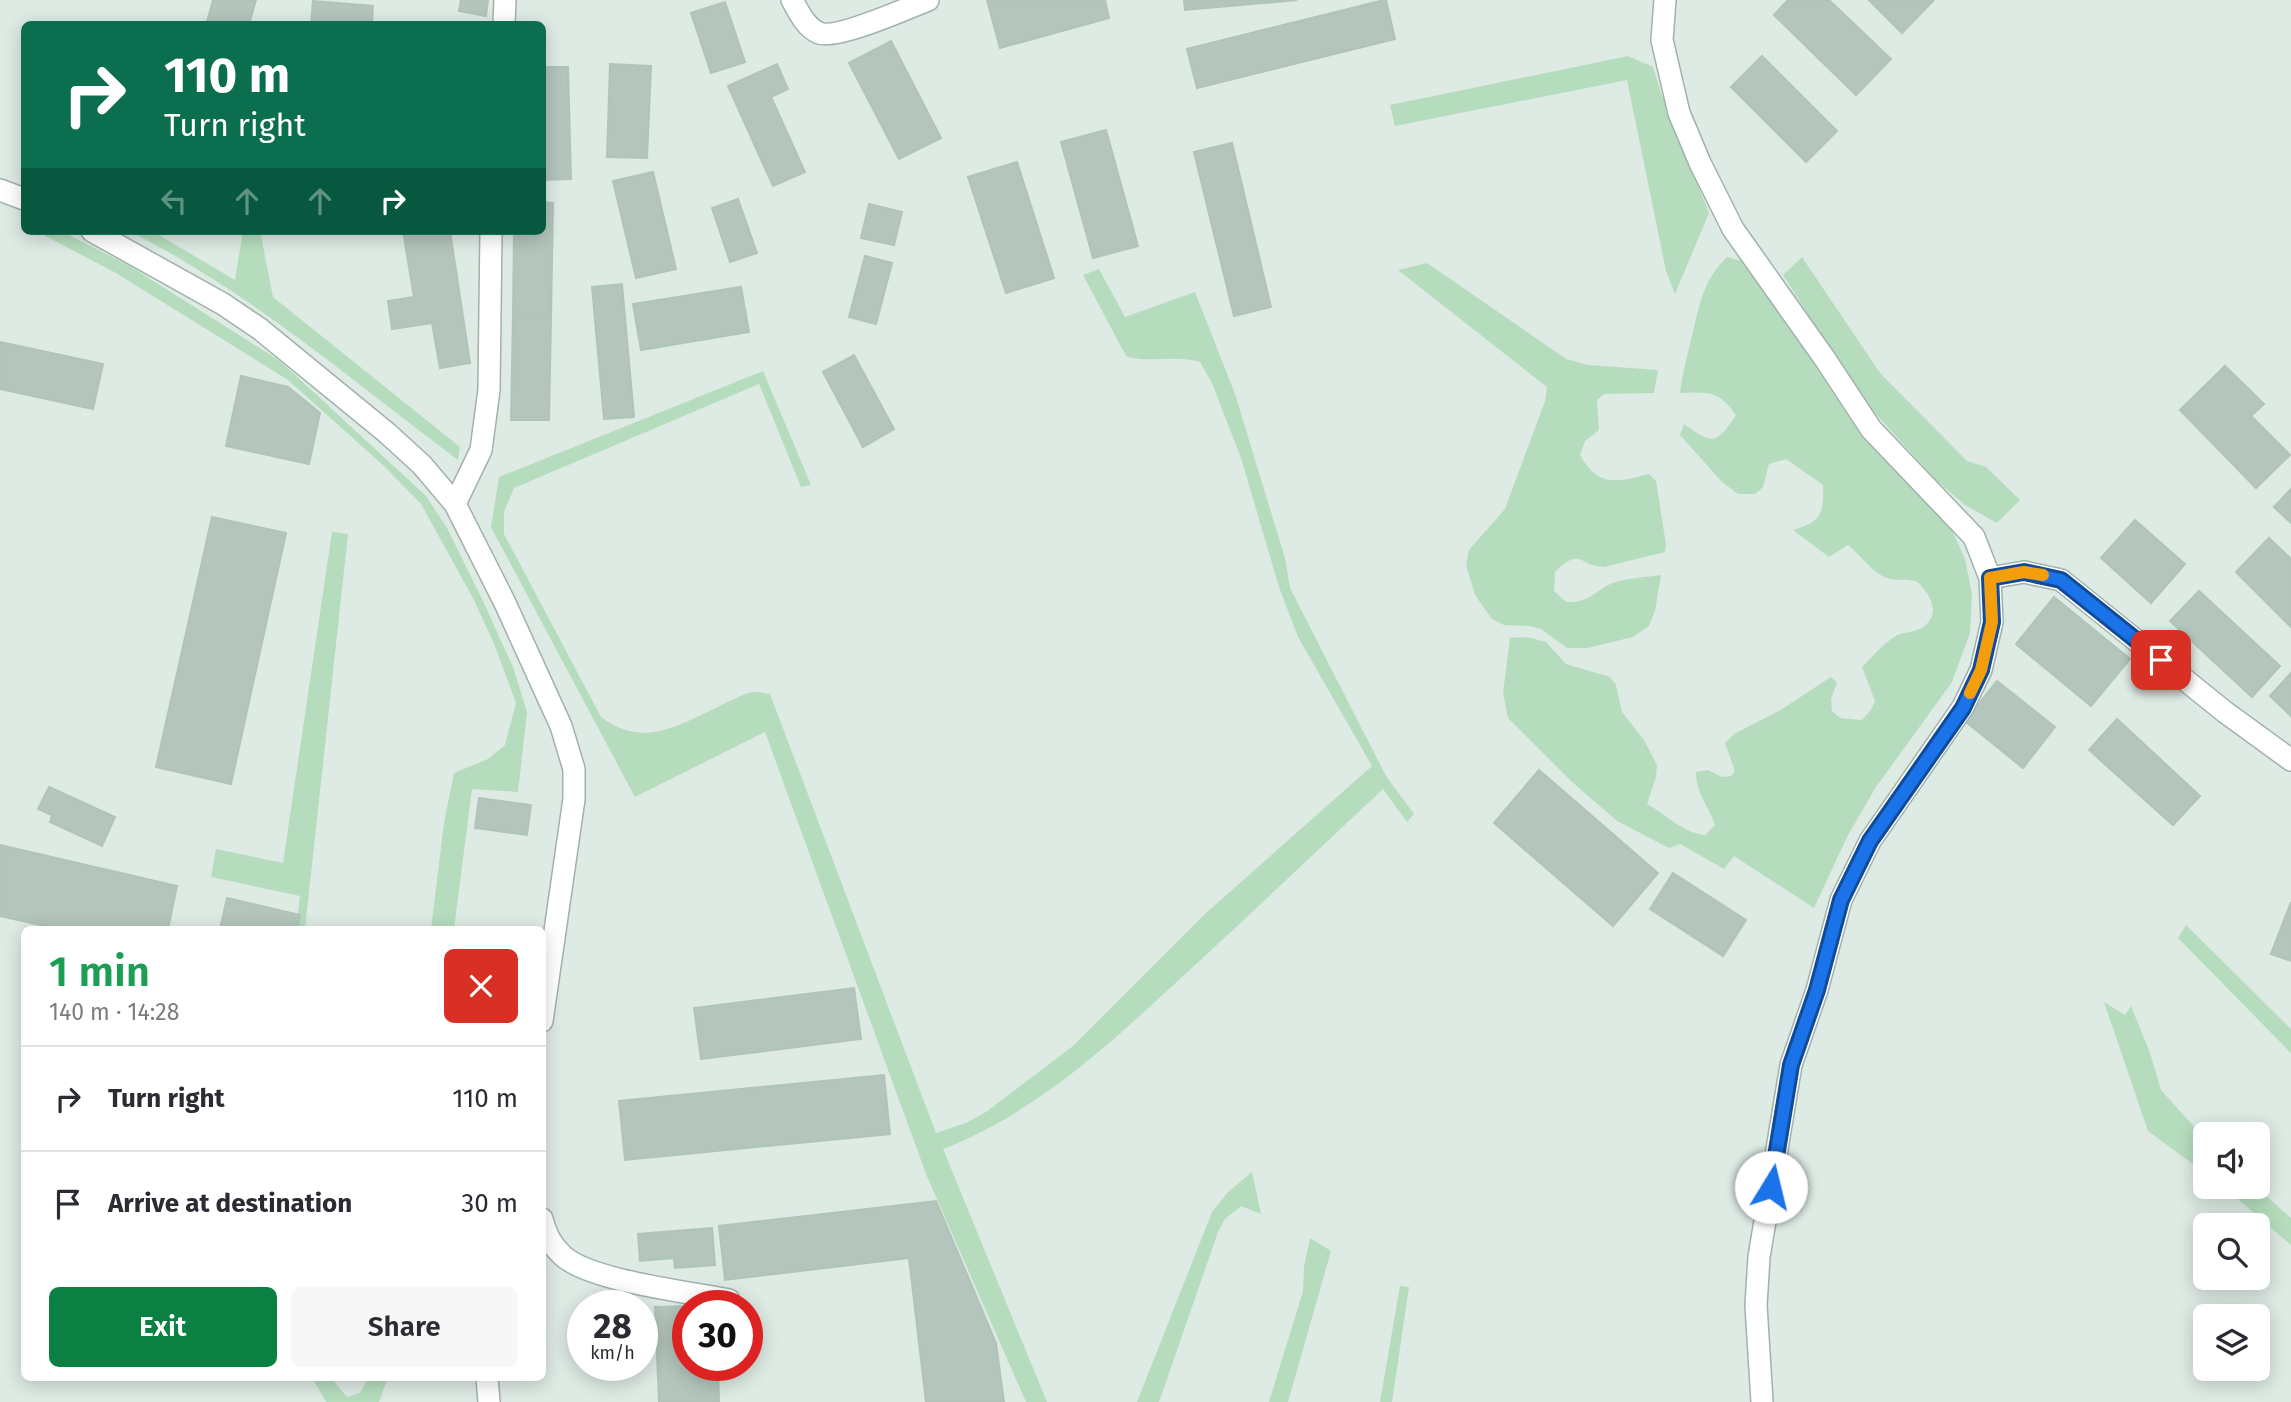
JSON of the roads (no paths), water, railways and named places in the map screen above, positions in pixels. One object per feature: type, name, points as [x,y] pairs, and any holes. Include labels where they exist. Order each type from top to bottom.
[{"type":"street","points":[[504,21],[505,0]]},
{"type":"street","points":[[792,0],[806,24],[821,34],[839,33],[928,0]]},
{"type":"street","points":[[1665,0],[1662,40],[1679,113],[1733,229],[1871,429],[1974,537],[1990,578],[1992,622],[1981,670],[1963,708],[1870,841],[1841,900],[1817,990],[1791,1065],[1759,1257],[1756,1305],[1762,1402]]},
{"type":"street","points":[[0,190],[21,199]]},
{"type":"street","points":[[99,235],[223,304],[260,329],[387,433],[422,465],[455,504],[538,671],[561,726],[574,769],[573,799],[546,992]]},
{"type":"street","points":[[455,504],[481,450],[489,390],[491,235]]},
{"type":"street","points":[[1990,578],[2024,572],[2061,580],[2225,712],[2291,760]]},
{"type":"street","points":[[546,1233],[565,1257],[594,1273],[679,1290]]},
{"type":"street","points":[[487,1381],[489,1402]]}]
